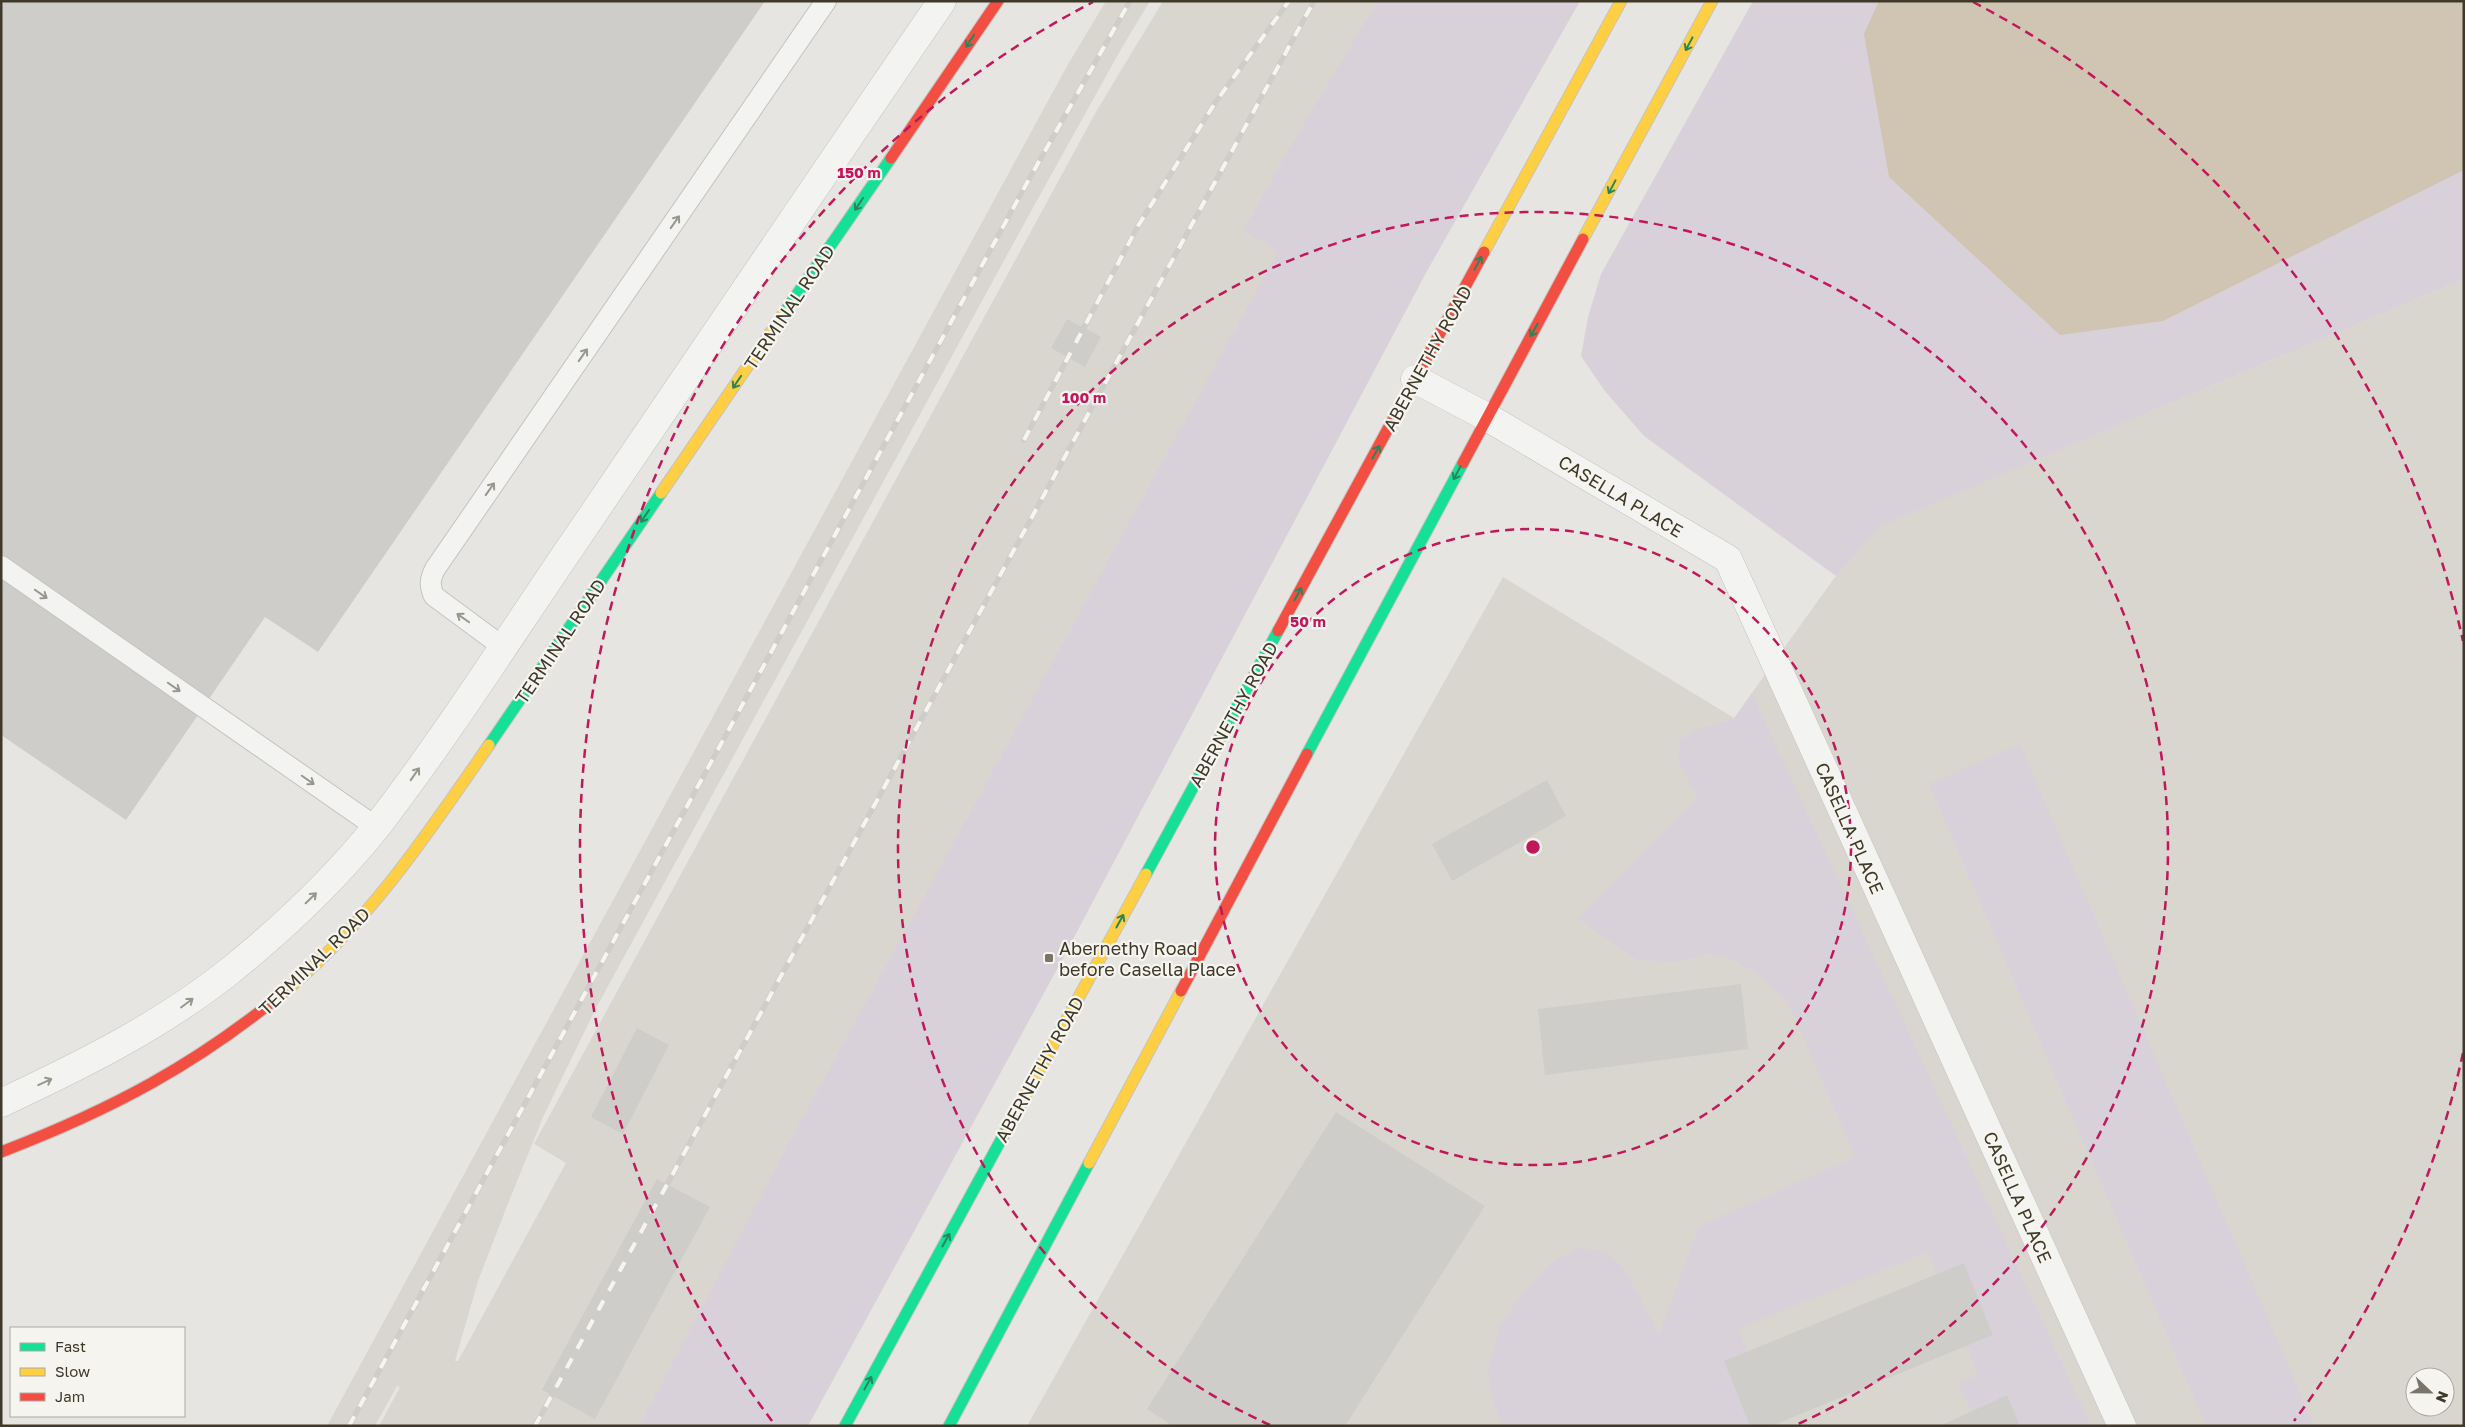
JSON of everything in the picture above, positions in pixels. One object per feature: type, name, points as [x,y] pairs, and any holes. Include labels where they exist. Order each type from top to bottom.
[{"type":"main road","name":"TERMINAL ROAD","points":[[1,1152],[60,1129],[126,1099],[206,1051],[251,1020],[291,986],[336,944],[384,892],[434,826],[998,1]]},
{"type":"main road","name":"ABERNETHY ROAD","points":[[845,1426],[1621,1]]},
{"type":"main road","points":[[949,1426],[1487,417],[1712,1]]},
{"type":"street","points":[[1,1103],[120,1044],[176,1011],[231,970],[278,929],[322,886],[376,827],[503,646],[942,1]]},
{"type":"street","name":"CASELLA PLACE","points":[[1416,379],[1487,417],[1728,559],[2122,1426]]},
{"type":"lane","points":[[503,646],[434,596],[430,588],[431,579],[436,569],[826,1]]},
{"type":"lane","points":[[1,566],[376,827]]},
{"type":"shaded area","points":[[1106,1],[1150,1],[1030,213],[595,1010],[544,1115],[509,1201],[478,1281],[455,1361],[458,1361],[566,1163],[534,1144],[1097,110],[1163,1],[1463,1],[772,1426],[379,1426],[400,1387],[397,1386],[375,1426],[327,1426],[1067,66]]},
{"type":"shaded area","points":[[1378,1],[1580,1],[1427,271],[1062,960],[808,1426],[639,1426],[797,1128],[1278,251],[1243,231],[1294,140]]},
{"type":"shaded area","points":[[1753,1],[2464,1],[2464,279],[1881,526],[1836,576],[1644,436],[1604,390],[1581,356],[1588,317],[1601,274]]},
{"type":"shaded area","points":[[1879,1],[2464,1],[2464,170],[2163,321],[2060,335],[1889,177],[1864,34]]},
{"type":"shaded area","points":[[2464,279],[2464,1426],[1027,1426],[1503,577],[1734,718],[1868,531]]},
{"type":"shaded area","points":[[1752,693],[2091,1426],[1979,1426],[1958,1382],[1978,1375],[1928,1252],[1738,1329],[1780,1426],[1503,1426],[1492,1400],[1488,1370],[1500,1325],[1520,1296],[1552,1262],[1577,1248],[1605,1251],[1625,1269],[1659,1334],[1699,1226],[1855,1157],[1788,1002],[1758,974],[1728,958],[1708,954],[1677,962],[1637,960],[1578,919],[1698,798],[1678,761],[1680,739],[1698,729],[1734,719]]},
{"type":"shaded area","points":[[2020,744],[2313,1422],[2305,1426],[2206,1426],[1929,784]]},
{"type":"building","points":[[1,1],[765,1],[318,652],[265,617],[126,820],[1,735]]},
{"type":"building","points":[[1067,319],[1101,337],[1085,367],[1051,348]]},
{"type":"building","points":[[1547,780],[1566,816],[1452,881],[1432,844]]},
{"type":"building","points":[[1741,984],[1748,1049],[1545,1075],[1538,1009]]},
{"type":"building","points":[[637,1028],[669,1045],[623,1134],[591,1117]]},
{"type":"building","points":[[1336,1112],[1485,1206],[1345,1426],[1173,1426],[1147,1409]]},
{"type":"building","points":[[657,1179],[710,1207],[595,1419],[542,1390]]},
{"type":"building","points":[[1964,1263],[1993,1335],[1771,1426],[1750,1426],[1724,1361]]},
{"type":"building","points":[[2007,1395],[2020,1426],[1940,1426]]},
{"type":"railway","points":[[349,1426],[1028,181],[1130,1]]},
{"type":"railway","points":[[1024,440],[1138,226],[1215,103],[1289,1]]},
{"type":"railway","points":[[535,1426],[1314,1]]},
{"type":"traffic: fast","points":[[784,313],[891,158]]},
{"type":"traffic: fast","points":[[1307,754],[1463,463]]},
{"type":"traffic: fast","points":[[489,745],[661,493]]},
{"type":"traffic: fast","points":[[1146,874],[1278,631]]},
{"type":"traffic: fast","points":[[845,1426],[1008,1127]]},
{"type":"traffic: fast","points":[[949,1426],[1089,1163]]},
{"type":"traffic: slow","points":[[1484,252],[1621,1]]},
{"type":"traffic: slow","points":[[1583,239],[1712,1]]},
{"type":"traffic: slow","points":[[661,493],[784,313]]},
{"type":"traffic: slow","points":[[289,988],[319,961],[372,904],[421,842],[489,745]]},
{"type":"traffic: slow","points":[[1008,1127],[1146,874]]},
{"type":"traffic: slow","points":[[1089,1163],[1181,991]]},
{"type":"traffic: jam","points":[[891,158],[998,1]]},
{"type":"traffic: jam","points":[[1463,463],[1583,239]]},
{"type":"traffic: jam","points":[[1278,631],[1484,252]]},
{"type":"traffic: jam","points":[[1181,991],[1307,754]]},
{"type":"traffic: jam","points":[[1,1152],[80,1119],[152,1083],[221,1040],[289,988]]},
{"type":"place","name":"Abernethy Road before Casella Place","points":[[1049,958]]}]
